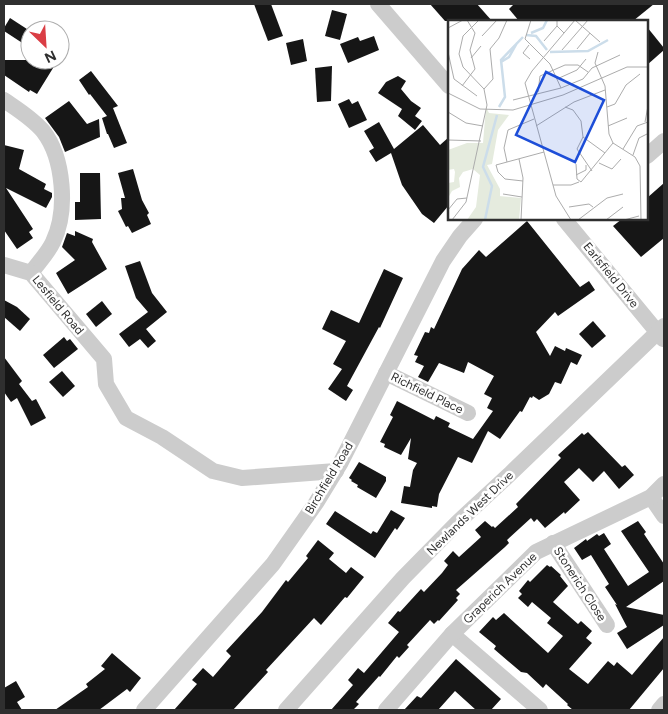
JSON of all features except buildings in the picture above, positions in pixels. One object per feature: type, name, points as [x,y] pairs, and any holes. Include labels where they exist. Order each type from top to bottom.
[{"type":"street","points":[[378,4],[448,85]]},
{"type":"street","points":[[4,100],[27,116],[42,131],[54,149],[61,178],[62,210],[53,242],[31,274]]},
{"type":"street","points":[[648,155],[664,141]]},
{"type":"street","name":"Birchfield Road","points":[[144,710],[273,564],[316,503],[336,471],[443,261],[460,236],[474,220]]},
{"type":"street","name":"Earlsfield Drive","points":[[570,221],[662,333]]},
{"type":"street","name":"Lesfield Road","points":[[4,265],[31,274],[104,359],[106,384],[126,418],[162,437],[213,471],[242,478],[336,471]]},
{"type":"street","name":"Newlands West Drive","points":[[286,710],[403,578],[458,522],[662,333]]},
{"type":"street","name":"Richfield Place","points":[[386,373],[468,413]]},
{"type":"street","name":"Graperich Avenue","points":[[386,710],[452,634],[536,552],[651,496],[664,484]]},
{"type":"street","points":[[651,496],[664,516]]},
{"type":"street","name":"Stonerich Close","points":[[553,543],[607,625]]},
{"type":"street","points":[[452,634],[531,707]]},
{"type":"street","points":[[658,710],[664,704]]}]
